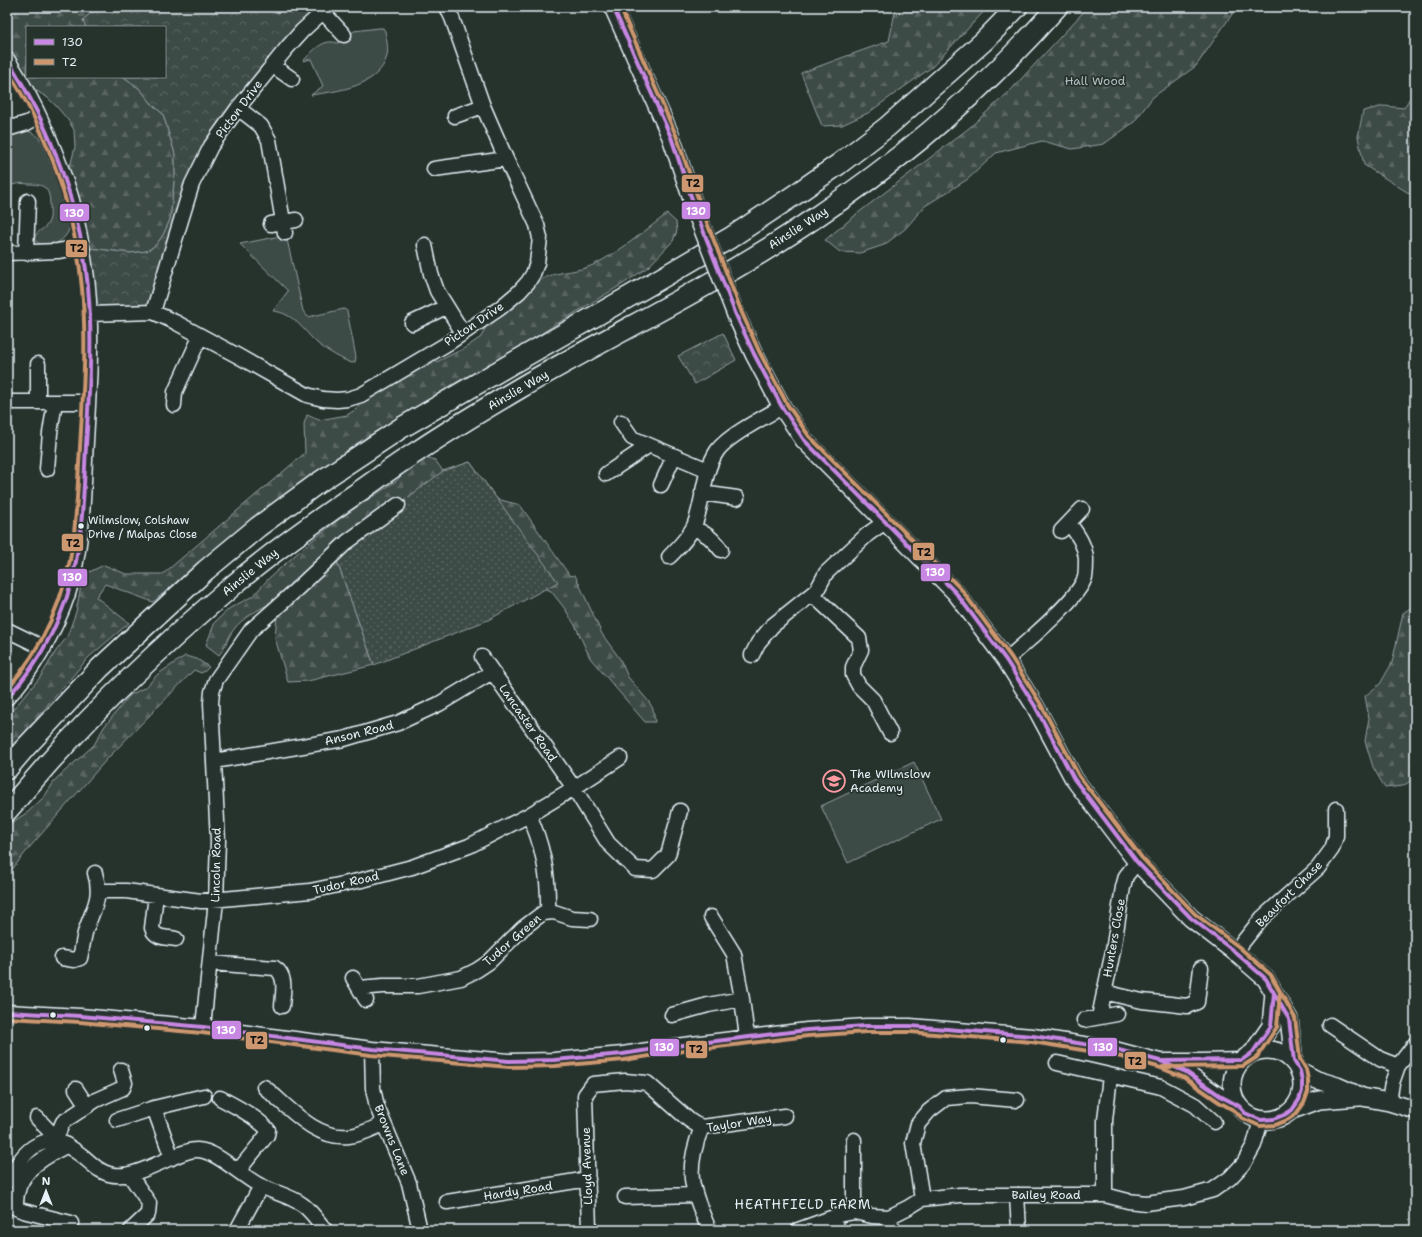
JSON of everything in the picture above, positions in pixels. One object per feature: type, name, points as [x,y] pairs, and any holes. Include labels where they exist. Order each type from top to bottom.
[{"type":"highway","points":[[7,769],[100,668],[206,570],[258,527],[318,483],[401,428],[730,238],[802,190],[839,164],[893,122],[979,46],[1017,7]]},
{"type":"highway","name":"Ainslie Way","points":[[7,811],[51,760],[124,685],[224,593],[283,544],[416,452],[494,404],[743,263],[815,218],[906,150],[954,110],[1007,61],[1057,7]]},
{"type":"main road","points":[[613,7],[671,137],[698,217],[736,316],[754,354],[782,406],[804,440],[956,593],[1006,660],[1035,706],[1074,779],[1137,862],[1191,918],[1235,952],[1266,979],[1289,1019],[1297,1066],[1302,1082],[1302,1091],[1299,1100],[1292,1110]]},
{"type":"main road","points":[[1274,993],[1271,1026],[1248,1056],[1236,1068],[1232,1080],[1234,1098],[1239,1106],[1249,1115],[1261,1120],[1274,1119],[1292,1110],[1319,1100],[1362,1097]]},
{"type":"main road","points":[[1248,1056],[1262,1050],[1277,1051],[1285,1054],[1297,1066],[1317,1080],[1337,1086],[1362,1097],[1389,1102],[1415,1110]]},
{"type":"street","name":"Picton Drive","points":[[89,314],[153,312],[175,322],[200,337],[238,356],[307,396],[337,400],[348,399],[361,395],[463,333],[500,308],[519,292],[528,282],[537,263],[540,238],[537,225],[483,106],[447,7]]},
{"type":"street","name":"Picton Drive","points":[[153,312],[192,184],[212,146],[238,108],[272,65],[302,30],[326,9]]},
{"type":"street","points":[[326,9],[342,33]]},
{"type":"street","points":[[7,59],[28,92],[57,157],[72,198],[82,247],[88,288],[90,336],[81,535],[77,557],[68,594],[44,648],[7,698]]},
{"type":"street","points":[[272,65],[292,79]]},
{"type":"street","points":[[455,116],[483,106]]},
{"type":"street","points":[[238,108],[260,126],[269,140],[284,225]]},
{"type":"street","points":[[7,129],[27,123],[39,116]]},
{"type":"street","points":[[439,169],[506,159]]},
{"type":"street","points":[[26,253],[28,201]]},
{"type":"street","points":[[7,253],[58,251],[82,247]]},
{"type":"street","points":[[427,252],[433,282],[446,307],[463,333]]},
{"type":"street","points":[[412,323],[446,307]]},
{"type":"street","points":[[174,405],[175,392],[200,337]]},
{"type":"street","points":[[38,364],[38,402]]},
{"type":"street","points":[[7,402],[88,402]]},
{"type":"street","points":[[47,469],[50,433],[55,402]]},
{"type":"street","points":[[669,557],[685,540],[693,528],[708,470],[717,450],[728,440],[782,406]]},
{"type":"street","points":[[621,422],[632,438],[708,470]]},
{"type":"street","points":[[606,474],[648,446]]},
{"type":"street","points":[[661,485],[674,456]]},
{"type":"street","points":[[702,493],[737,498]]},
{"type":"street","name":"Lincoln Road","points":[[203,1027],[216,900],[218,841],[211,703],[212,692],[216,680],[251,630],[347,542],[398,505]]},
{"type":"street","points":[[1006,660],[1036,634],[1076,593],[1084,578],[1086,559],[1082,542],[1065,527],[1082,509]]},
{"type":"street","points":[[752,655],[758,644],[772,626],[817,590],[826,573],[868,534],[885,522]]},
{"type":"street","points":[[693,528],[704,532],[713,539],[721,550]]},
{"type":"street","points":[[812,594],[859,638],[862,650],[853,666],[853,675],[859,686],[873,700],[890,733]]},
{"type":"street","points":[[7,630],[44,648]]},
{"type":"street","name":"Lancaster Road","points":[[482,657],[574,788]]},
{"type":"street","name":"Anson Road","points":[[214,761],[344,739],[398,723],[439,704],[492,672]]},
{"type":"street","name":"Tudor Road","points":[[99,891],[126,891],[188,900],[216,900],[310,892],[362,880],[412,867],[469,846],[529,815],[620,758]]},
{"type":"street","points":[[574,788],[608,843],[635,869],[653,870],[668,855],[680,811]]},
{"type":"street","name":"Beaufort Chase","points":[[1235,952],[1262,918],[1318,868],[1332,849],[1336,836],[1336,809]]},
{"type":"street","name":"Tudor Green","points":[[529,815],[538,836],[546,870],[549,893],[548,912]]},
{"type":"street","name":"Hunters Close","points":[[1098,1017],[1113,952],[1123,887],[1126,876],[1137,862]]},
{"type":"street","points":[[62,958],[74,960],[80,958],[85,933],[94,911],[99,891],[95,873]]},
{"type":"street","points":[[156,895],[152,928],[154,933],[158,936],[176,939]]},
{"type":"street","name":"Tudor Green","points":[[359,989],[371,987],[418,986],[461,978],[489,962],[532,921],[543,913],[554,912],[572,918],[590,919]]},
{"type":"street","points":[[711,917],[734,954],[747,1037]]},
{"type":"street","points":[[210,963],[275,968],[283,977],[282,1006]]},
{"type":"street","points":[[1104,992],[1142,1001],[1187,1006],[1197,1002],[1200,968]]},
{"type":"street","points":[[672,1015],[708,1004],[742,999]]},
{"type":"street","points":[[7,1012],[80,1016],[203,1027],[372,1049],[508,1061],[554,1060],[623,1054],[807,1030],[866,1026],[910,1026],[1033,1036],[1115,1049],[1160,1061],[1186,1072],[1222,1097],[1239,1106]]},
{"type":"street","points":[[1084,1020],[1117,1014]]},
{"type":"street","points":[[1330,1025],[1380,1059],[1398,1066]]},
{"type":"street","points":[[1389,1102],[1392,1083],[1398,1066],[1415,1044]]},
{"type":"street","name":"Browns Lane","points":[[372,1049],[373,1088],[377,1107],[409,1183],[420,1230]]},
{"type":"street","points":[[1160,1061],[1201,1062],[1248,1056]]},
{"type":"street","points":[[1057,1063],[1162,1087],[1195,1105],[1214,1122]]},
{"type":"street","points":[[71,1223],[16,1208],[16,1198],[23,1179],[31,1167],[61,1142],[63,1122],[96,1100],[117,1092],[123,1088],[125,1083],[122,1070]]},
{"type":"street","points":[[1105,1195],[1105,1120],[1110,1076]]},
{"type":"street","name":"Lloyd Avenue","points":[[589,1230],[585,1095],[593,1084],[625,1082],[647,1083],[689,1120],[702,1127]]},
{"type":"street","points":[[264,1087],[312,1127],[335,1136],[360,1134],[383,1124]]},
{"type":"street","points":[[76,1089],[87,1106]]},
{"type":"street","points":[[117,1120],[154,1108],[204,1096]]},
{"type":"street","points":[[922,1199],[913,1143],[918,1124],[929,1112],[946,1098],[970,1096],[1017,1100]]},
{"type":"street","points":[[220,1098],[242,1110],[264,1125],[268,1130],[267,1135],[238,1172]]},
{"type":"street","points":[[154,1108],[172,1158]]},
{"type":"street","name":"Taylor Way","points":[[709,1230],[695,1195],[692,1178],[697,1139],[702,1127],[786,1116]]},
{"type":"street","points":[[37,1118],[61,1142],[82,1155],[93,1166],[102,1172],[111,1175],[139,1172],[172,1158],[197,1150],[211,1153],[261,1186],[278,1192],[302,1204],[312,1213],[325,1230]]},
{"type":"street","name":"Bailey Road","points":[[798,1230],[835,1224],[854,1212],[872,1216],[891,1224],[909,1207],[922,1199],[960,1195],[1105,1195],[1128,1201],[1146,1203],[1184,1198],[1213,1190],[1230,1178],[1244,1162],[1254,1145],[1261,1120]]},
{"type":"street","points":[[854,1140],[854,1212]]},
{"type":"street","points":[[7,1181],[12,1164],[32,1148],[41,1143],[61,1142]]},
{"type":"street","points":[[129,1174],[149,1202],[148,1214],[131,1230]]},
{"type":"street","name":"Hardy Road","points":[[447,1202],[588,1179]]},
{"type":"street","points":[[237,1230],[261,1186]]},
{"type":"street","points":[[625,1197],[695,1195]]},
{"type":"street","points":[[1018,1195],[1019,1230]]},
{"type":"green space","points":[[7,7],[90,7],[94,10],[83,20],[86,26],[26,26],[26,78],[125,78],[140,89],[153,105],[163,114],[175,154],[175,174],[170,220],[163,235],[156,245],[147,251],[130,253],[82,247],[63,172],[71,163],[75,147],[74,130],[56,106],[48,98],[35,90],[16,72],[7,59]]},
{"type":"green space","points":[[90,7],[328,7],[211,146],[153,312],[89,314],[82,247],[130,253],[147,251],[156,245],[163,235],[170,220],[175,174],[175,154],[163,114],[153,105],[140,89],[125,78],[166,78],[166,26],[86,26],[83,20],[94,10]]},
{"type":"green space","points":[[896,7],[988,7],[932,67],[868,113],[842,125],[822,126],[801,73],[889,41]]},
{"type":"green space","name":"Hall Wood","points":[[1088,7],[1237,7],[1196,66],[1153,97],[1134,122],[1104,144],[1072,149],[1042,141],[996,153],[968,179],[925,206],[905,229],[884,245],[860,253],[840,252],[825,240],[969,128],[1010,91]]},
{"type":"green space","points":[[383,28],[385,31],[388,53],[383,66],[375,75],[356,86],[333,92],[311,95],[323,86],[311,59],[303,61],[318,46],[327,42],[337,43],[343,41],[354,31]]},
{"type":"green space","points":[[1415,89],[1415,197],[1364,165],[1358,137],[1363,111],[1384,106],[1404,108]]},
{"type":"green space","points":[[25,130],[37,136],[45,147],[69,214],[70,228],[66,235],[61,241],[50,245],[41,244],[34,239],[37,233],[46,226],[50,219],[50,200],[48,191],[42,186],[34,184],[15,184],[10,186],[10,181],[7,181],[7,135]]},
{"type":"green space","points":[[667,214],[676,222],[677,231],[673,241],[648,267],[505,357],[460,380],[365,438],[246,523],[153,602],[105,584],[96,597],[129,623],[88,658],[7,753],[7,717],[41,676],[56,651],[67,637],[76,612],[83,575],[104,565],[126,574],[163,574],[305,453],[304,424],[307,415],[319,420],[347,415],[358,408],[361,395],[409,366],[428,366],[465,348],[481,337],[485,329],[485,318],[514,296],[546,277],[587,267],[603,260]]},
{"type":"green space","points":[[286,235],[303,311],[308,317],[344,309],[347,311],[356,357],[355,362],[348,362],[329,351],[317,343],[298,323],[287,315],[273,311],[288,291],[240,244]]},
{"type":"green space","points":[[723,333],[736,360],[695,384],[678,356]]},
{"type":"green space","points":[[425,457],[435,460],[443,471],[470,462],[497,499],[520,505],[570,576],[575,575],[602,634],[620,659],[628,677],[649,702],[653,709],[655,722],[645,722],[590,658],[576,627],[565,609],[551,591],[537,585],[334,553],[374,665],[308,681],[288,682],[275,638],[277,615],[271,603],[252,614],[238,625],[219,655],[206,645],[215,622],[230,608],[253,596],[269,578],[309,543],[342,517],[396,481],[418,459]]},
{"type":"green space","points":[[470,462],[558,582],[488,620],[374,665],[334,553],[443,471]]},
{"type":"green space","points":[[1415,605],[1415,633],[1411,660],[1415,677],[1415,694],[1410,719],[1415,746],[1415,778],[1403,786],[1385,788],[1373,767],[1365,741],[1369,718],[1365,696],[1380,684],[1392,663],[1403,613]]},
{"type":"green space","points":[[185,656],[197,659],[209,667],[201,673],[194,670],[107,759],[29,848],[7,876],[7,829],[11,823],[28,812],[44,797],[56,779],[94,745],[104,727],[130,695],[146,687],[158,674]]},
{"type":"green space","points":[[914,762],[941,819],[848,863],[821,806]]},
{"type":"transit line","name":"130","points":[[7,1012],[80,1016],[203,1027],[372,1049],[509,1061],[554,1060],[623,1054],[667,1047],[807,1030],[866,1026],[910,1026],[1033,1036],[1115,1049],[1160,1061],[1186,1072],[1222,1097],[1239,1106],[1245,1113],[1261,1120],[1274,1119],[1284,1115],[1292,1110],[1299,1100],[1302,1091],[1302,1081],[1300,1071],[1294,1061],[1289,1019],[1266,979],[1235,952],[1191,918],[1137,862],[1074,779],[1035,706],[1006,660],[956,593],[804,440],[782,407],[754,354],[736,315],[698,217],[671,137],[613,7]]},
{"type":"transit line","name":"T2","points":[[7,1018],[80,1022],[202,1033],[371,1055],[509,1067],[555,1066],[624,1060],[668,1053],[808,1036],[866,1032],[910,1032],[1032,1042],[1114,1055],[1158,1067],[1183,1077],[1219,1102],[1235,1111],[1242,1118],[1260,1126],[1275,1125],[1287,1120],[1296,1114],[1304,1103],[1308,1092],[1308,1080],[1306,1069],[1300,1059],[1295,1018],[1271,975],[1239,947],[1195,914],[1142,858],[1079,776],[1040,703],[1011,657],[961,589],[809,436],[787,404],[759,351],[742,313],[704,215],[676,135],[620,7]]},
{"type":"transit line","name":"130","points":[[7,59],[23,85],[50,140],[70,197],[84,257],[88,287],[90,327],[89,386],[83,504],[76,561],[72,580],[59,617],[42,651],[20,683],[7,698]]},
{"type":"transit line","name":"T2","points":[[7,70],[35,120],[58,174],[73,230],[78,259],[82,288],[84,328],[82,408],[76,507],[70,562],[59,601],[42,639],[32,657],[7,689]]},
{"type":"transit line","name":"T2","points":[[1162,1067],[1243,1066],[1257,1057],[1277,1027],[1280,992],[1273,980]]},
{"type":"transit line","name":"130","points":[[1162,1061],[1242,1060],[1253,1052],[1271,1026],[1274,993],[1268,983]]},
{"type":"place","name":"Wilmslow, Colshaw Drive / Malpas Close","points":[[81,526]]},
{"type":"place","name":"The Wilmslow Academy","points":[[834,781]]},
{"type":"district","name":"HEATHFIELD FARM","points":[[803,1204]]}]
